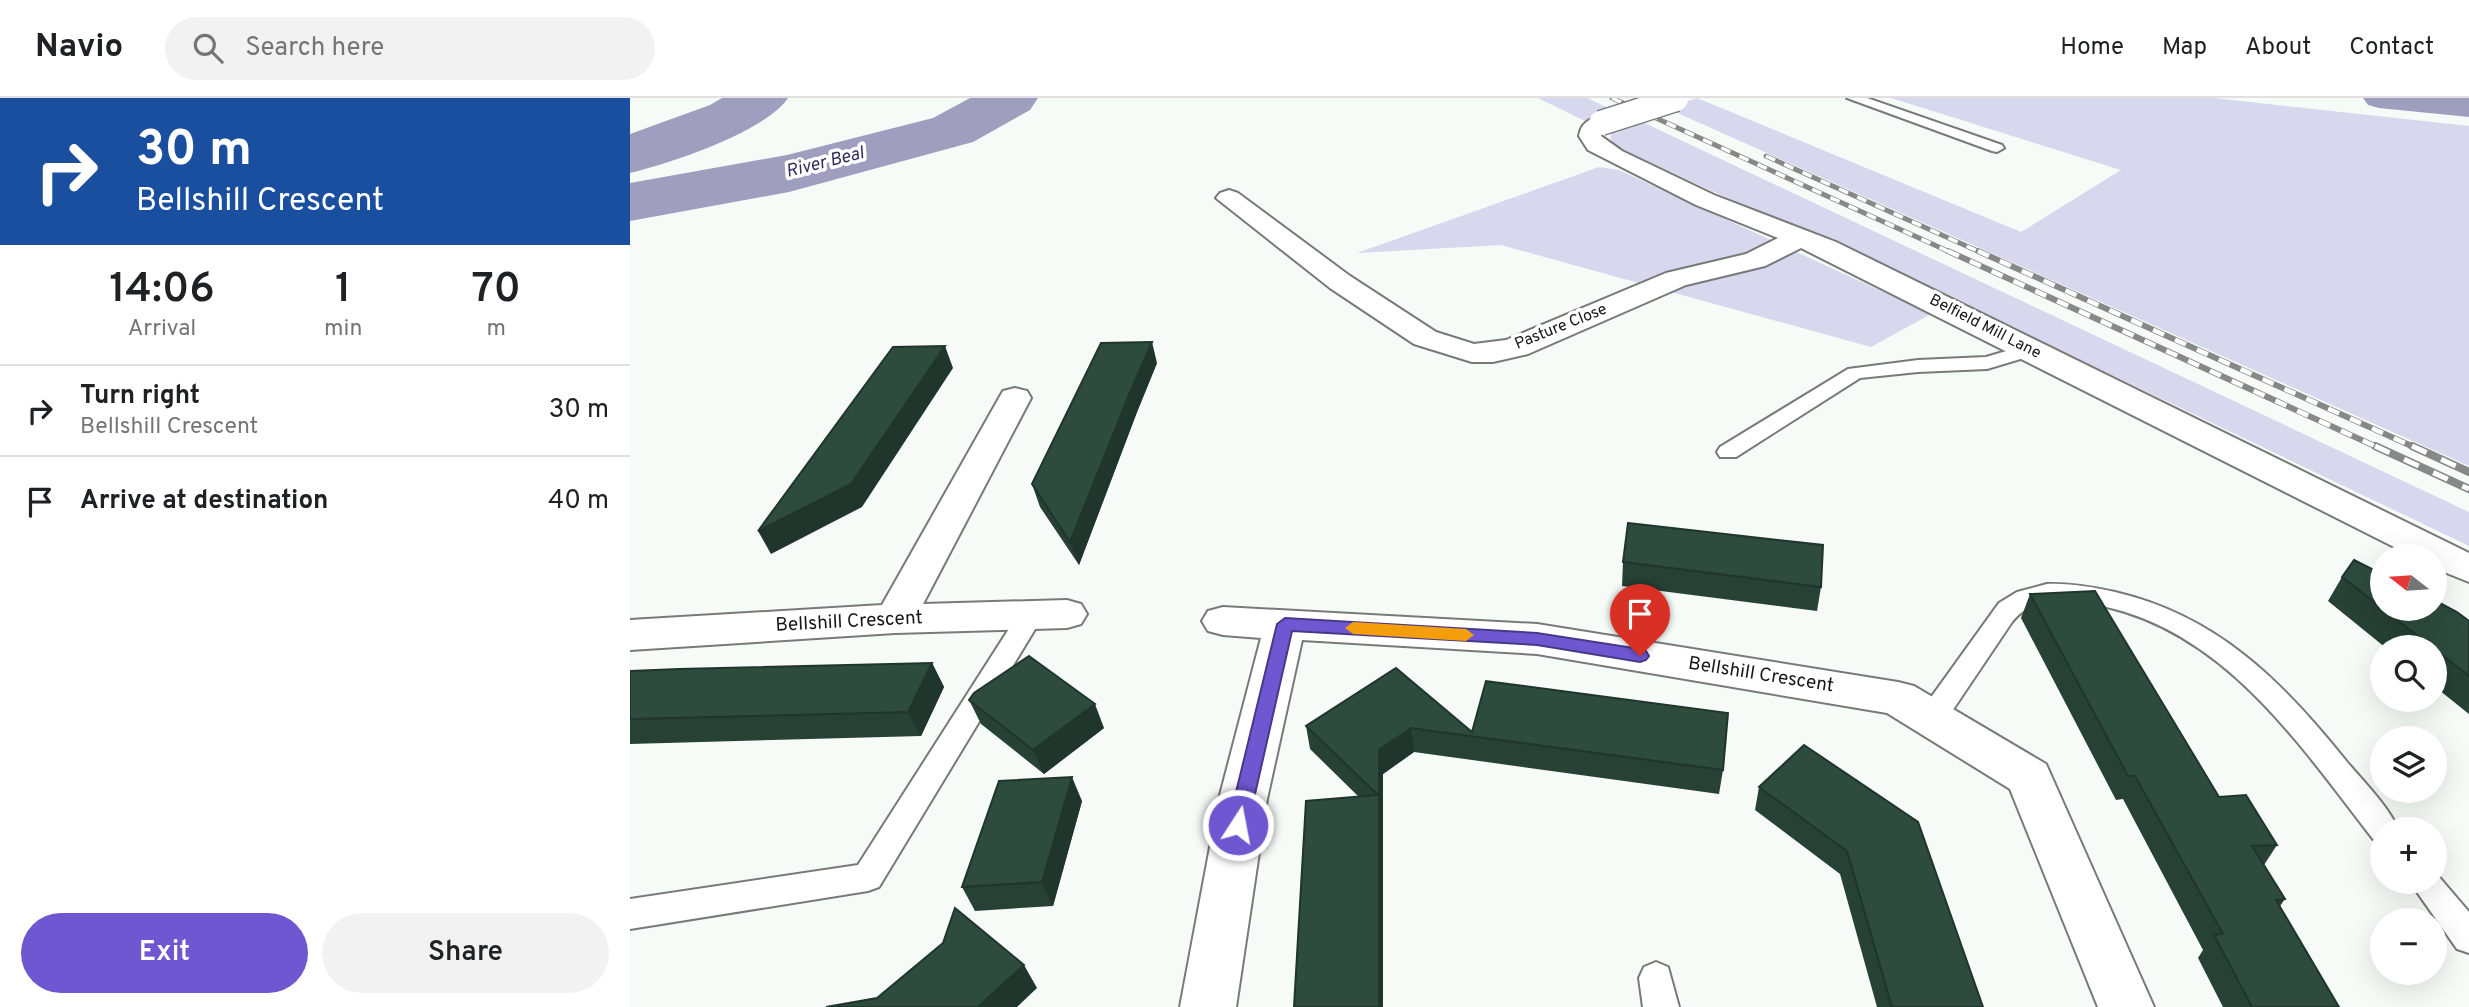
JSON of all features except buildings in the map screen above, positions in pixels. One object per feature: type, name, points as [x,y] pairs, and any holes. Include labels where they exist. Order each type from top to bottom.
[{"type":"street","name":"Belfield Mill Lane","points":[[1678,99],[1601,123],[1591,129],[1590,136],[1596,145],[1614,156],[1706,200],[1800,238],[1925,296],[2469,569]]},
{"type":"street","name":"Pasture Close","points":[[1229,198],[1340,282],[1425,338],[1472,353],[1493,353],[1517,347],[1676,279],[1755,260],[1800,238]]},
{"type":"street","points":[[895,619],[1016,398]]},
{"type":"street","name":"Bellshill Crescent","points":[[630,635],[895,619],[1049,615]]},
{"type":"street","name":"Bellshill Crescent","points":[[1223,621],[1537,639],[1898,698],[2029,777],[2126,1007]]},
{"type":"street","points":[[1208,1007],[1243,799],[1285,624]]},
{"type":"lane","points":[[1854,98],[1997,148]]},
{"type":"lane","points":[[1728,452],[1855,373],[1918,366],[1987,363],[2030,350]]},
{"type":"lane","points":[[1932,718],[2008,609],[2035,594],[2071,593],[2114,598],[2158,612],[2202,633],[2272,691],[2374,817]]},
{"type":"lane","points":[[630,914],[868,877],[1049,615]]},
{"type":"lane","points":[[2435,894],[2469,938]]},
{"type":"shaded area","points":[[1538,98],[1587,98],[1615,111],[1585,121]]},
{"type":"shaded area","points":[[1697,98],[2021,232],[2121,170],[1891,98],[2214,98],[2469,126],[2469,466],[1666,108]]},
{"type":"shaded area","points":[[1634,118],[2469,512],[2469,546],[2118,378],[1612,145],[1613,131]]},
{"type":"shaded area","points":[[1599,167],[1619,170],[1931,314],[1871,347],[1501,245],[1357,253]]},
{"type":"waterway","name":"River Beal","points":[[630,155],[730,117],[761,98]]},
{"type":"waterway","name":"River Beal","points":[[630,202],[789,173],[953,130],[1011,98]]},
{"type":"waterway","points":[[2379,98],[2469,107]]},
{"type":"railway","points":[[1612,98],[1952,253]]},
{"type":"railway","points":[[1766,156],[1982,253]]},
{"type":"railway","points":[[1948,251],[2379,448]]},
{"type":"railway","points":[[1978,251],[2416,448]]},
{"type":"railway","points":[[2375,446],[2469,489]]},
{"type":"railway","points":[[2412,446],[2469,472]]},
{"type":"slow traffic","points":[[1353,628],[1466,635]]},
{"type":"route","points":[[1238,825],[1285,624],[1537,639],[1640,656]]}]
